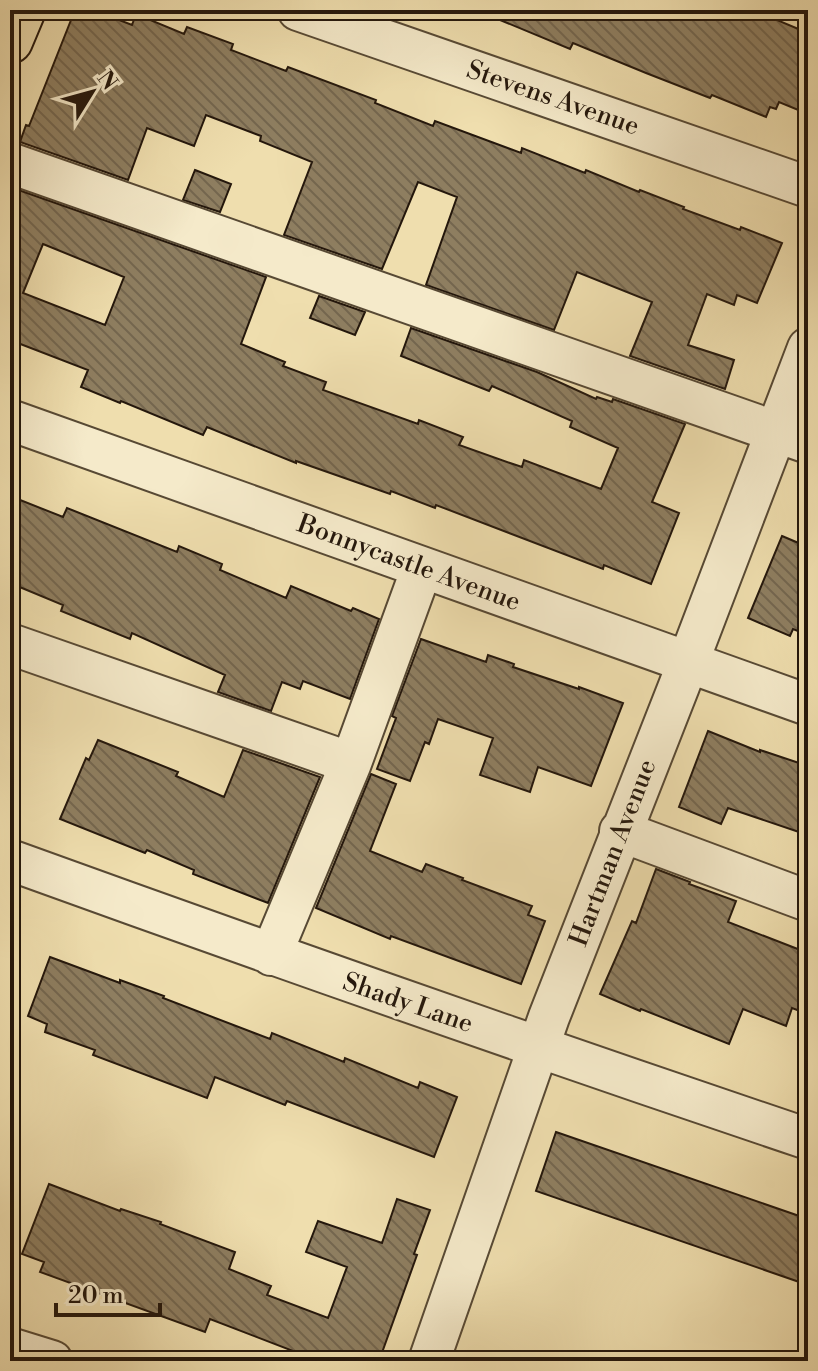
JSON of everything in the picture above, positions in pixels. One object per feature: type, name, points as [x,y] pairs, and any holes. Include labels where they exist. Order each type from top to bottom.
[{"type":"main road","points":[[10,41],[23,10]]},
{"type":"street","name":"Stevens Avenue","points":[[298,10],[808,187]]},
{"type":"street","points":[[10,163],[792,437]]},
{"type":"street","name":"Hartman Avenue","points":[[429,1361],[537,1048],[620,831],[688,662],[792,437],[808,348]]},
{"type":"street","name":"Bonnycastle Avenue","points":[[10,420],[808,705]]},
{"type":"street","points":[[271,955],[351,763],[422,568]]},
{"type":"street","points":[[10,644],[351,763]]},
{"type":"street","points":[[620,831],[808,901]]},
{"type":"street","name":"Shady Lane","points":[[10,860],[271,955],[808,1139]]},
{"type":"street","points":[[10,1348],[52,1361]]},
{"type":"building","points":[[75,10],[93,10],[132,25],[136,14],[184,34],[187,27],[233,44],[231,50],[286,71],[288,67],[376,100],[375,103],[433,126],[435,121],[521,153],[522,148],[782,243],[757,303],[737,295],[734,305],[707,294],[688,345],[734,360],[725,389],[630,356],[652,302],[577,272],[554,330],[426,285],[457,197],[418,182],[382,269],[284,235],[312,162],[260,141],[261,136],[206,115],[194,146],[147,128],[128,180],[20,142]]},
{"type":"building","points":[[476,10],[753,10],[808,33],[808,114],[779,102],[776,109],[770,107],[766,117],[573,43],[570,49]]},
{"type":"building","points":[[195,170],[231,184],[220,212],[183,200]]},
{"type":"building","points":[[10,187],[266,277],[241,344],[285,362],[283,366],[326,382],[323,390],[463,437],[459,445],[510,463],[522,467],[524,460],[601,489],[618,448],[570,427],[572,421],[492,386],[489,391],[401,356],[411,328],[537,372],[596,399],[612,402],[613,399],[685,424],[652,502],[679,513],[651,584],[604,565],[603,569],[436,505],[435,508],[391,491],[390,494],[296,463],[207,427],[203,435],[81,387],[88,370],[10,340]],"holes":[[[43,244],[124,277],[105,325],[23,293]]]},
{"type":"building","points":[[319,296],[365,312],[355,335],[310,318]]},
{"type":"building","points":[[10,496],[63,517],[67,508],[177,552],[179,546],[222,564],[220,570],[286,598],[291,586],[379,619],[350,699],[303,681],[300,689],[282,682],[271,711],[218,692],[225,675],[132,633],[130,639],[61,611],[63,605],[10,583]]},
{"type":"building","points":[[782,536],[808,547],[808,635],[793,629],[790,636],[748,618]]},
{"type":"building","points":[[421,639],[486,662],[488,655],[514,664],[513,667],[623,703],[591,786],[538,767],[530,792],[480,775],[493,738],[438,719],[410,781],[377,769],[396,718],[392,716]]},
{"type":"building","points":[[708,731],[760,752],[808,766],[808,835],[728,808],[721,824],[679,807]]},
{"type":"building","points":[[98,740],[178,772],[176,776],[224,797],[243,750],[320,777],[268,903],[193,874],[194,870],[147,850],[145,853],[60,819],[86,758],[89,760]]},
{"type":"building","points":[[371,774],[396,784],[370,851],[422,872],[426,864],[463,878],[532,906],[528,915],[545,921],[521,984],[391,936],[390,939],[316,908]]},
{"type":"building","points":[[656,869],[736,901],[728,922],[808,953],[808,1014],[792,1008],[786,1026],[743,1009],[729,1044],[600,994],[632,921],[636,923]]},
{"type":"building","points":[[50,957],[164,996],[270,1039],[272,1033],[418,1088],[420,1082],[457,1097],[434,1157],[215,1077],[207,1098],[93,1055],[95,1050],[45,1032],[47,1024],[28,1016]]},
{"type":"building","points":[[556,1132],[808,1219],[808,1285],[536,1191]]},
{"type":"building","points":[[49,1184],[120,1211],[161,1222],[235,1252],[229,1269],[271,1286],[267,1295],[328,1318],[347,1267],[306,1252],[318,1221],[382,1243],[397,1199],[430,1210],[379,1361],[319,1361],[210,1319],[205,1332],[40,1272],[44,1262],[22,1254]]}]
